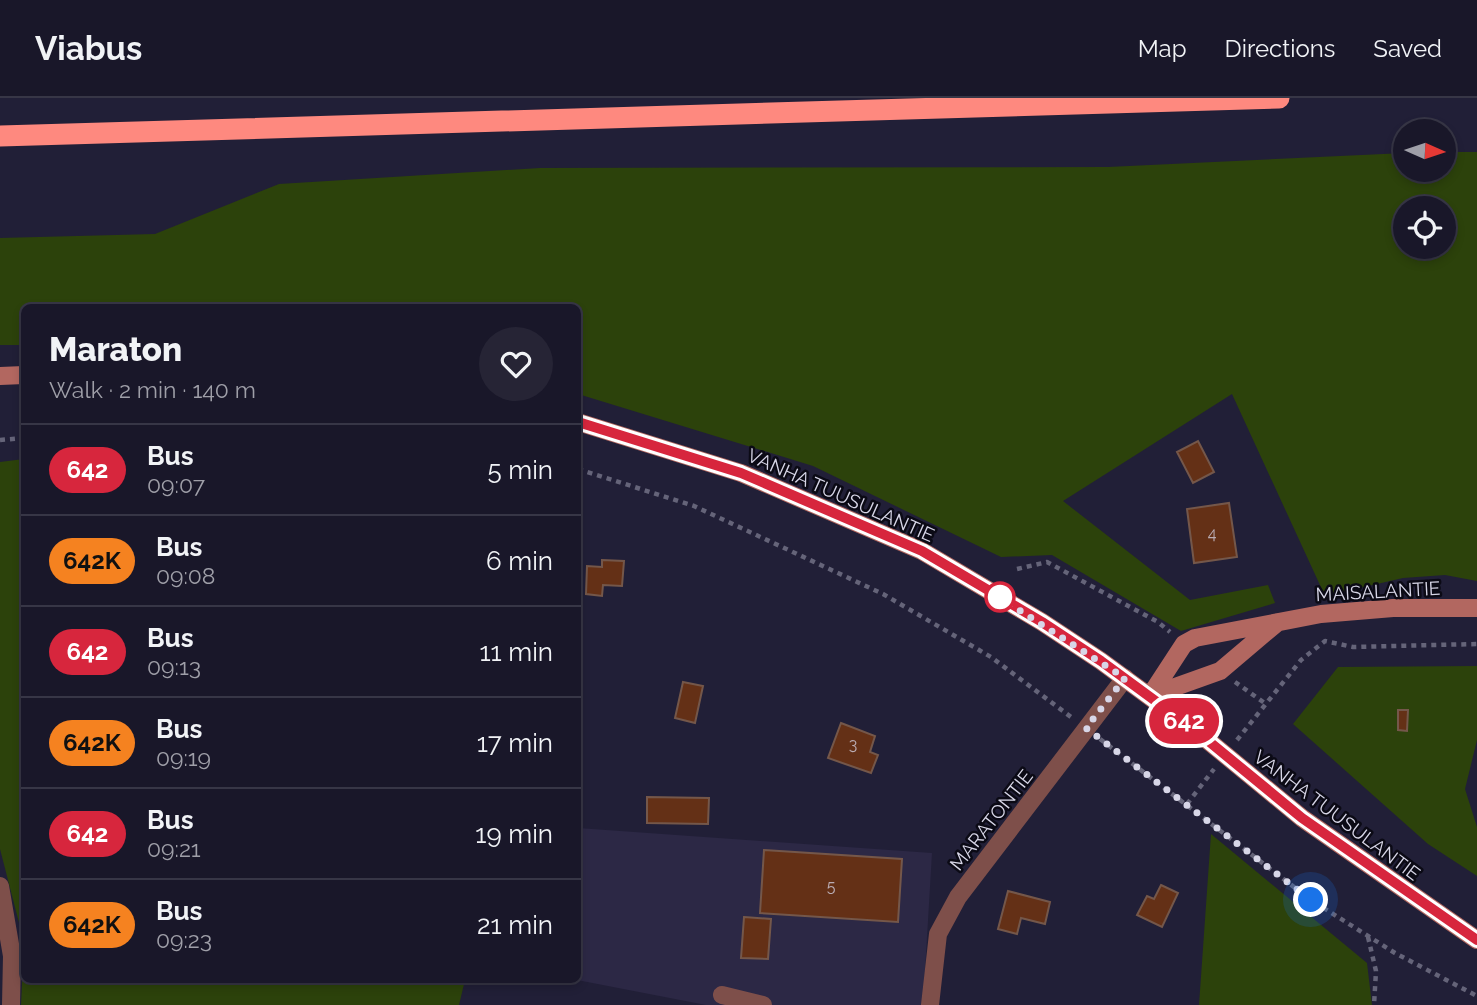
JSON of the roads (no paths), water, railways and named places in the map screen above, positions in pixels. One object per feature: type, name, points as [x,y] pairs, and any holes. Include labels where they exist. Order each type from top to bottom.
[{"type":"highway","points":[[0,136],[1279,98]]},
{"type":"main road","points":[[0,376],[21,375]]},
{"type":"main road","name":"VANHA TUUSULANTIE","points":[[581,423],[741,473],[922,551],[1042,622],[1125,678],[1302,818],[1477,940]]},
{"type":"main road","name":"MAISALANTIE","points":[[1150,696],[1184,644],[1195,638],[1281,619],[1394,608],[1477,608]]},
{"type":"main road","points":[[1150,696],[1220,671],[1281,619]]},
{"type":"street","name":"MARATONTIE","points":[[930,1005],[938,934],[958,897],[1125,678]]},
{"type":"street","points":[[0,887],[12,956],[11,1005]]},
{"type":"street","points":[[722,995],[763,1005]]}]
